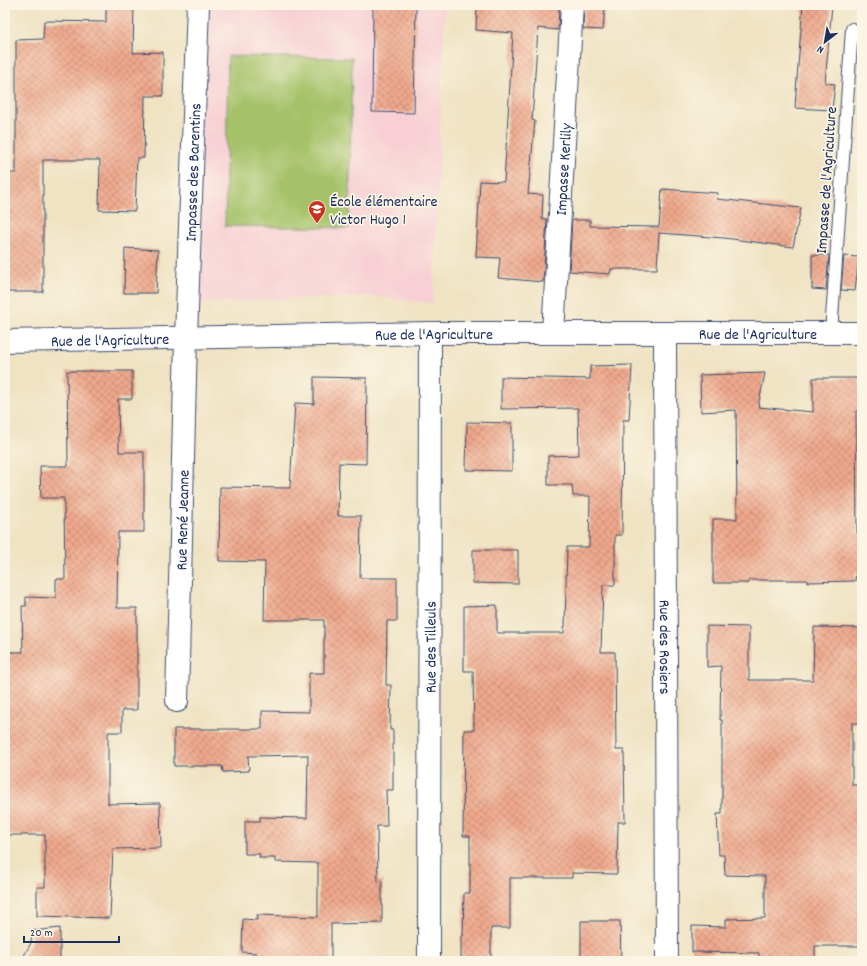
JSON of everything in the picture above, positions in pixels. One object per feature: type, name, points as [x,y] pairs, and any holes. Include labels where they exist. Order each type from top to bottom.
[{"type":"street","name":"Impasse des Barentins","points":[[186,338],[198,5]]},
{"type":"street","name":"Impasse Kerlily","points":[[553,334],[572,5]]},
{"type":"street","name":"Rue de l'Agriculture","points":[[5,341],[430,333],[862,333]]},
{"type":"street","name":"Rue des Tilleuls","points":[[430,333],[430,961]]},
{"type":"street","name":"Rue des Rosiers","points":[[665,333],[667,961]]},
{"type":"street","name":"Rue René Jeanne","points":[[177,701],[186,338]]},
{"type":"lane","name":"Impasse de l'Agriculture","points":[[831,333],[852,29]]},
{"type":"shaded area","name":"École élémentaire Victor Hugo 1","points":[[202,5],[445,5],[433,303],[368,296],[197,303]]},
{"type":"green space","points":[[228,56],[352,58],[349,228],[225,226]]},
{"type":"building","points":[[106,5],[134,5],[133,53],[163,52],[163,96],[145,96],[144,158],[137,158],[135,211],[99,210],[100,160],[43,160],[43,292],[5,292],[5,173],[16,173],[16,40],[43,39],[44,21],[106,22]]},
{"type":"building","points":[[373,5],[416,5],[414,113],[372,112]]},
{"type":"building","points":[[477,5],[559,5],[558,30],[538,28],[532,120],[535,121],[528,194],[543,195],[542,219],[547,219],[543,282],[498,278],[500,258],[476,257],[480,181],[504,182],[513,33],[476,30]]},
{"type":"building","points":[[584,5],[605,5],[603,30],[583,29]]},
{"type":"building","points":[[803,5],[832,5],[825,83],[835,84],[832,110],[795,108]]},
{"type":"building","points":[[662,189],[718,193],[717,199],[801,208],[793,247],[724,238],[659,233],[657,269],[611,269],[610,274],[569,271],[572,220],[590,220],[590,226],[659,227]]},
{"type":"building","points":[[125,248],[158,250],[156,293],[124,293]]},
{"type":"building","points":[[812,255],[829,255],[826,290],[812,289]]},
{"type":"building","points":[[844,256],[859,257],[855,291],[841,290]]},
{"type":"building","points":[[632,365],[629,420],[623,420],[622,535],[615,535],[615,585],[603,585],[601,652],[615,652],[616,750],[624,750],[625,822],[618,822],[617,874],[572,873],[572,878],[510,878],[510,928],[491,928],[491,961],[461,961],[464,893],[470,893],[470,836],[463,836],[464,730],[474,730],[473,671],[464,671],[464,606],[497,605],[497,633],[564,633],[567,547],[589,547],[590,496],[573,496],[572,485],[548,485],[548,456],[579,455],[578,408],[501,409],[501,377],[590,379],[590,366]]},
{"type":"building","points":[[67,371],[132,371],[132,399],[118,399],[119,452],[144,452],[144,532],[118,532],[117,608],[137,608],[137,710],[122,710],[122,732],[108,732],[108,804],[160,803],[161,848],[113,849],[110,918],[37,916],[37,887],[45,887],[45,835],[5,835],[5,652],[23,652],[22,606],[26,606],[26,597],[56,598],[56,579],[65,579],[64,498],[41,498],[40,466],[68,466]]},
{"type":"building","points":[[765,373],[758,407],[813,412],[813,378],[860,378],[861,411],[856,411],[857,533],[862,533],[862,572],[856,572],[855,581],[807,582],[807,580],[749,580],[749,583],[713,583],[713,519],[737,519],[736,410],[701,412],[700,375]]},
{"type":"building","points":[[314,377],[367,378],[366,464],[339,463],[338,516],[361,516],[360,578],[397,578],[397,621],[387,621],[386,685],[391,685],[390,730],[393,730],[393,790],[386,790],[387,826],[377,826],[378,882],[382,881],[382,923],[331,924],[331,961],[272,961],[273,957],[256,957],[256,953],[242,952],[243,919],[257,920],[257,915],[318,917],[318,863],[275,862],[275,858],[259,858],[260,854],[245,854],[245,821],[260,821],[260,817],[307,818],[308,755],[248,756],[249,771],[223,772],[222,766],[174,766],[174,729],[262,729],[262,711],[309,712],[309,673],[324,673],[324,620],[264,620],[265,562],[219,561],[220,487],[290,488],[295,403],[314,404]]},
{"type":"building","points":[[467,422],[512,423],[512,471],[466,470]]},
{"type":"building","points":[[473,550],[518,550],[518,584],[473,583]]},
{"type":"building","points":[[707,626],[749,627],[749,680],[813,680],[814,627],[862,628],[862,723],[852,723],[852,785],[860,785],[859,870],[862,870],[862,894],[860,894],[861,946],[815,946],[815,961],[759,961],[759,953],[692,952],[692,926],[726,927],[726,919],[765,918],[765,876],[725,875],[724,855],[719,855],[717,814],[722,814],[722,720],[720,720],[721,666],[707,667]]},
{"type":"building","points":[[581,921],[620,921],[621,961],[581,961]]},
{"type":"building","points":[[60,928],[60,961],[21,961],[31,943],[32,931]]},
{"type":"place","name":"École élémentaire Victor Hugo 1","points":[[317,224]]}]
